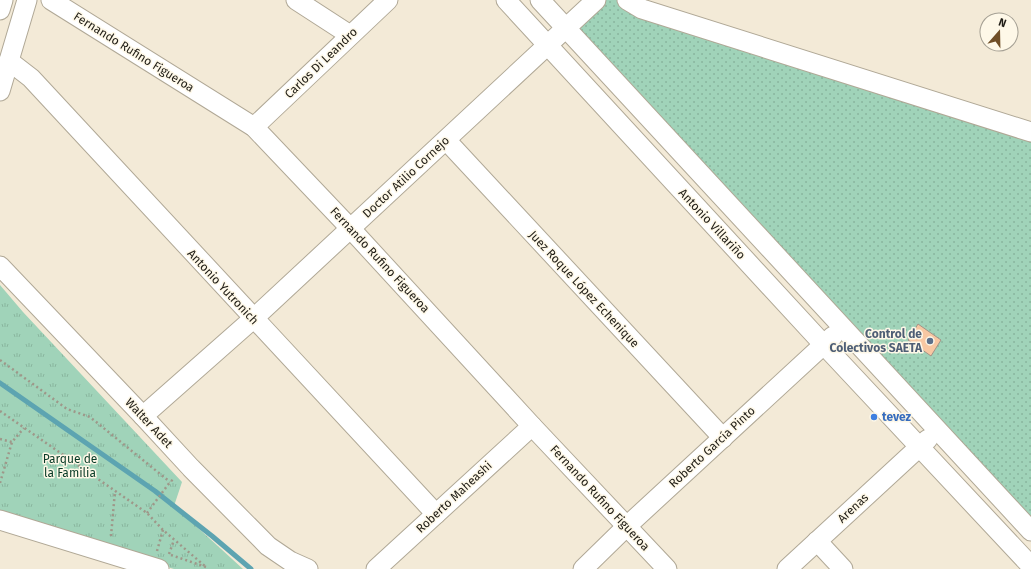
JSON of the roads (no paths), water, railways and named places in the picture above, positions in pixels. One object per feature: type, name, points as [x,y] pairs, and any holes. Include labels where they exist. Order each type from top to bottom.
[{"type":"street","points":[[0,10],[3,0]]},
{"type":"street","points":[[0,91],[27,0]]},
{"type":"street","name":"Fernando Rufino Figueroa","points":[[51,0],[254,127],[667,569]]},
{"type":"street","points":[[296,0],[350,35]]},
{"type":"street","name":"Carlos Di Leandro","points":[[254,127],[388,0]]},
{"type":"street","name":"Antonio Villariño","points":[[506,0],[824,345],[1031,566]]},
{"type":"street","points":[[540,0],[1031,531]]},
{"type":"street","name":"Doctor Atilio Cornejo","points":[[143,416],[253,319],[596,0]]},
{"type":"street","points":[[627,0],[642,9],[1031,132]]},
{"type":"street","name":"Antonio Yutronich","points":[[9,61],[31,78],[253,319],[436,514]]},
{"type":"street","name":"Juez Roque López Echenique","points":[[446,140],[723,438]]},
{"type":"street","name":"Walter Adet","points":[[0,266],[191,468],[268,546],[290,561],[308,569]]},
{"type":"street","name":"Roberto García Pinto","points":[[583,569],[627,526],[843,327]]},
{"type":"street","name":"Roberto Maheashi","points":[[376,569],[532,426]]},
{"type":"street","name":"Arenas","points":[[787,569],[938,430]]},
{"type":"street","points":[[0,520],[162,558]]},
{"type":"street","points":[[817,541],[843,569]]},
{"type":"waterway","points":[[0,383],[155,491],[251,569]]},
{"type":"place","name":"Control de Colectivos SAETA","points":[[930,341]]},
{"type":"place","name":"tevez","points":[[874,417]]},
{"type":"park label","name":"Parque de la Familia","points":[[70,466]]}]
